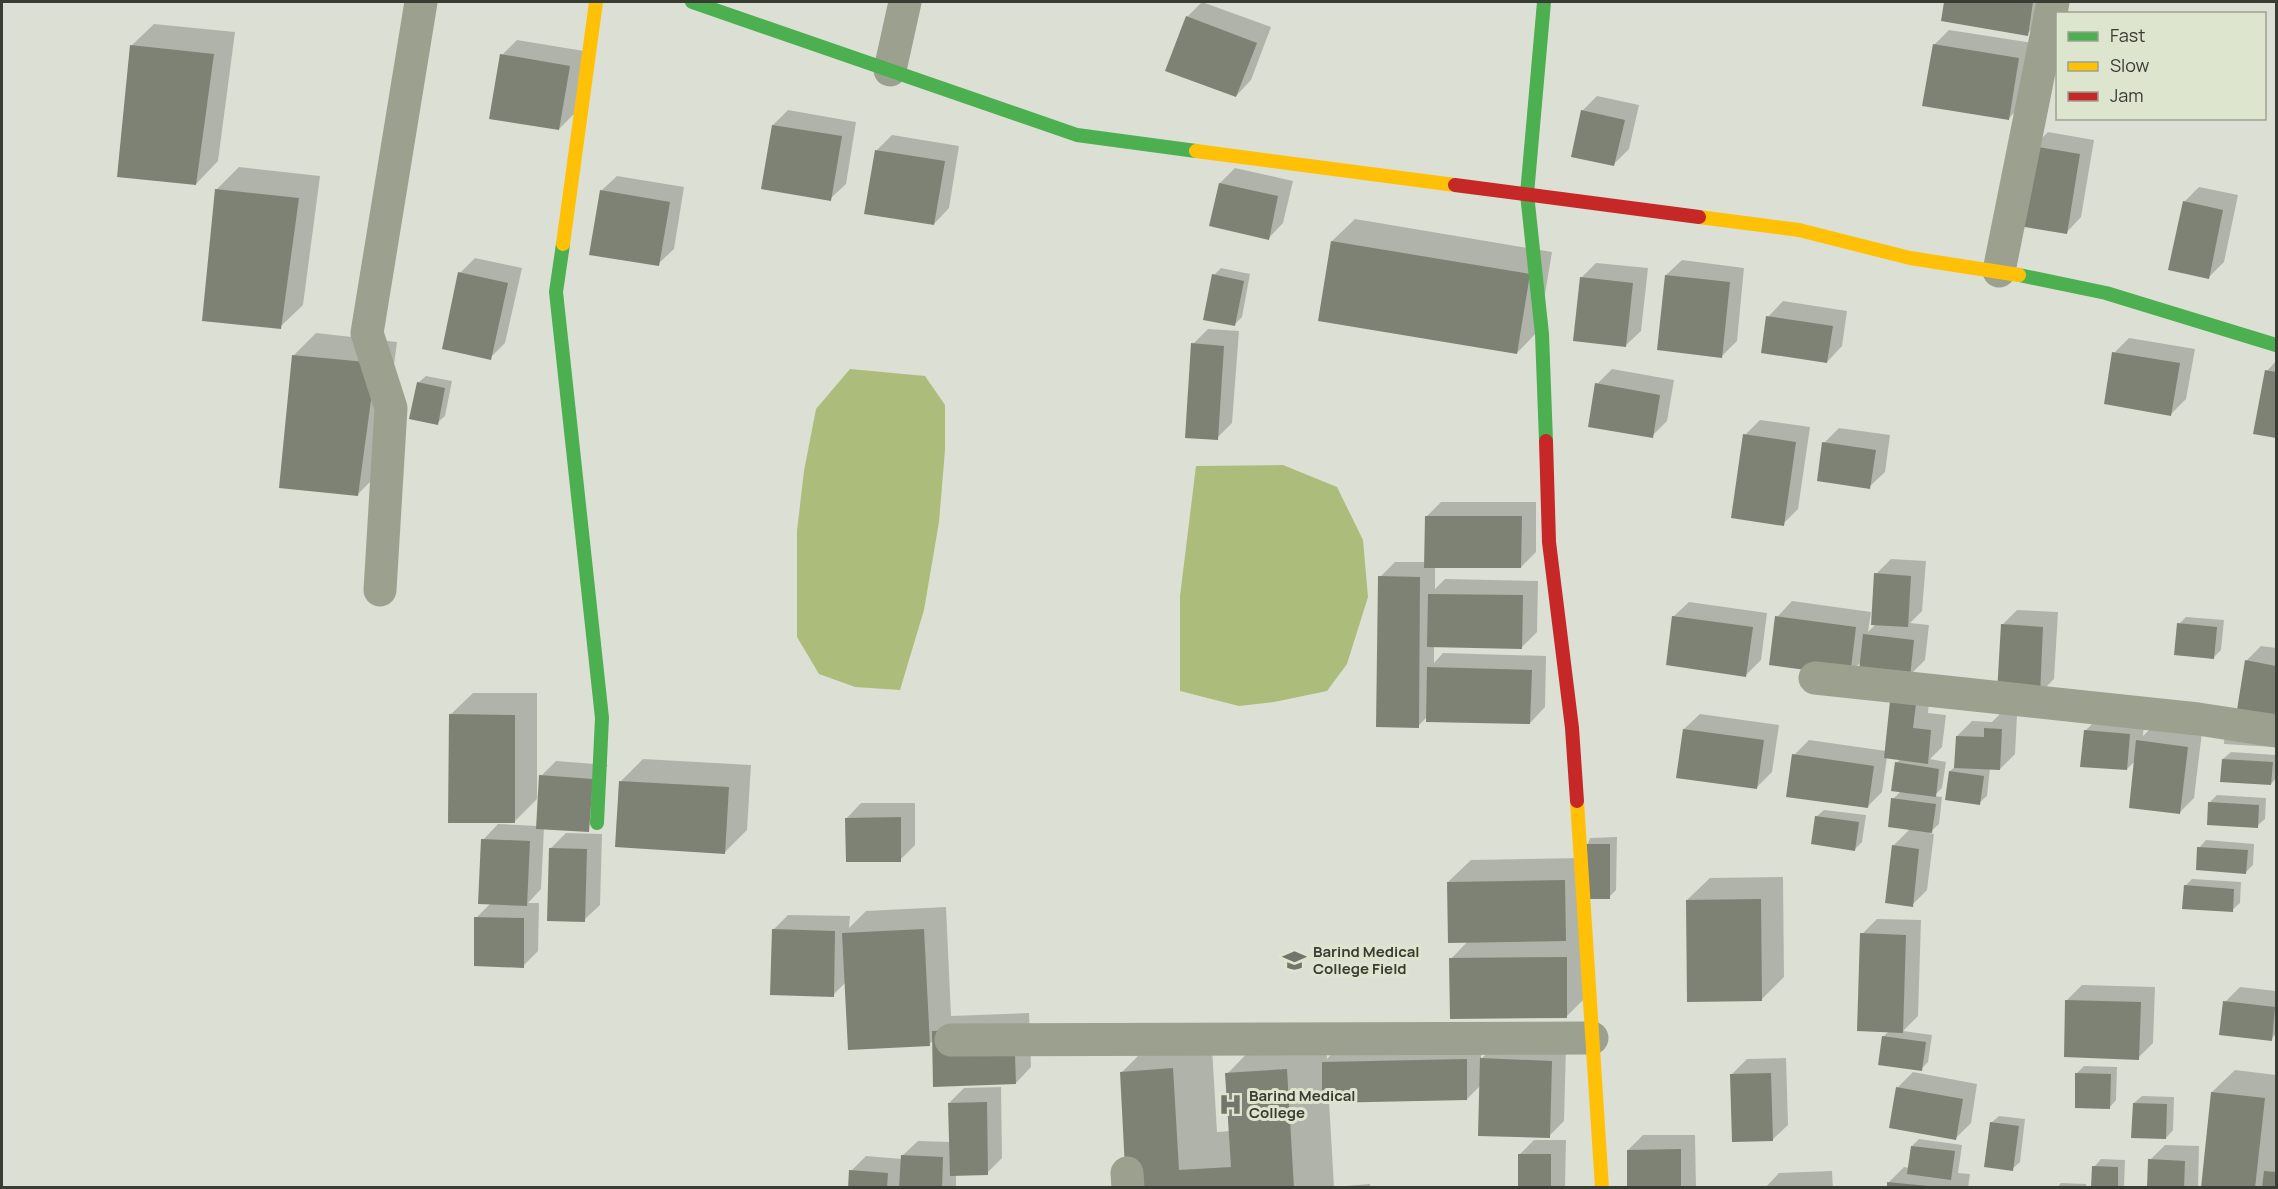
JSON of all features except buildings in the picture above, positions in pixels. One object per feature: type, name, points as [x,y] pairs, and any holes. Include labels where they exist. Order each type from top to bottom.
[{"type":"street","points":[[380,590],[391,408],[367,333],[421,2]]},
{"type":"street","points":[[596,2],[556,292],[602,718],[597,823]]},
{"type":"street","points":[[890,70],[905,2]]},
{"type":"street","points":[[1544,2],[1527,194],[1542,334],[1549,542],[1572,728],[1602,1188]]},
{"type":"street","points":[[1999,271],[2053,2]]},
{"type":"street","points":[[712,5],[1077,135],[1799,230],[1910,258],[1999,271],[2106,293],[2277,345]]},
{"type":"street","points":[[1815,678],[2186,718],[2277,731]]},
{"type":"street","points":[[951,1040],[1592,1038]]},
{"type":"shaded area","points":[[850,369],[925,376],[945,405],[945,450],[939,522],[924,610],[900,690],[855,687],[819,674],[797,637],[797,531],[804,471],[816,409]]},
{"type":"shaded area","points":[[1283,465],[1337,487],[1363,540],[1368,597],[1347,664],[1327,691],[1274,702],[1239,706],[1180,691],[1180,596],[1196,466]]},
{"type":"traffic: fast","points":[[692,2],[1077,135],[1196,151]]},
{"type":"traffic: fast","points":[[1544,2],[1527,194],[1542,334],[1546,441]]},
{"type":"traffic: fast","points":[[563,244],[556,292],[602,718],[597,823]]},
{"type":"traffic: fast","points":[[2019,275],[2106,293],[2276,345]]},
{"type":"traffic: slow","points":[[563,244],[596,2]]},
{"type":"traffic: slow","points":[[1196,151],[1455,185]]},
{"type":"traffic: slow","points":[[1699,217],[1799,230],[1910,258],[2019,275]]},
{"type":"traffic: slow","points":[[1577,801],[1602,1188]]},
{"type":"traffic: jam","points":[[1455,185],[1699,217]]},
{"type":"traffic: jam","points":[[1546,441],[1549,542],[1572,728],[1577,801]]},
{"type":"place","name":"Barind Medical College Field","points":[[1295,960]]},
{"type":"place","name":"Barind Medical College","points":[[1231,1104]]}]
